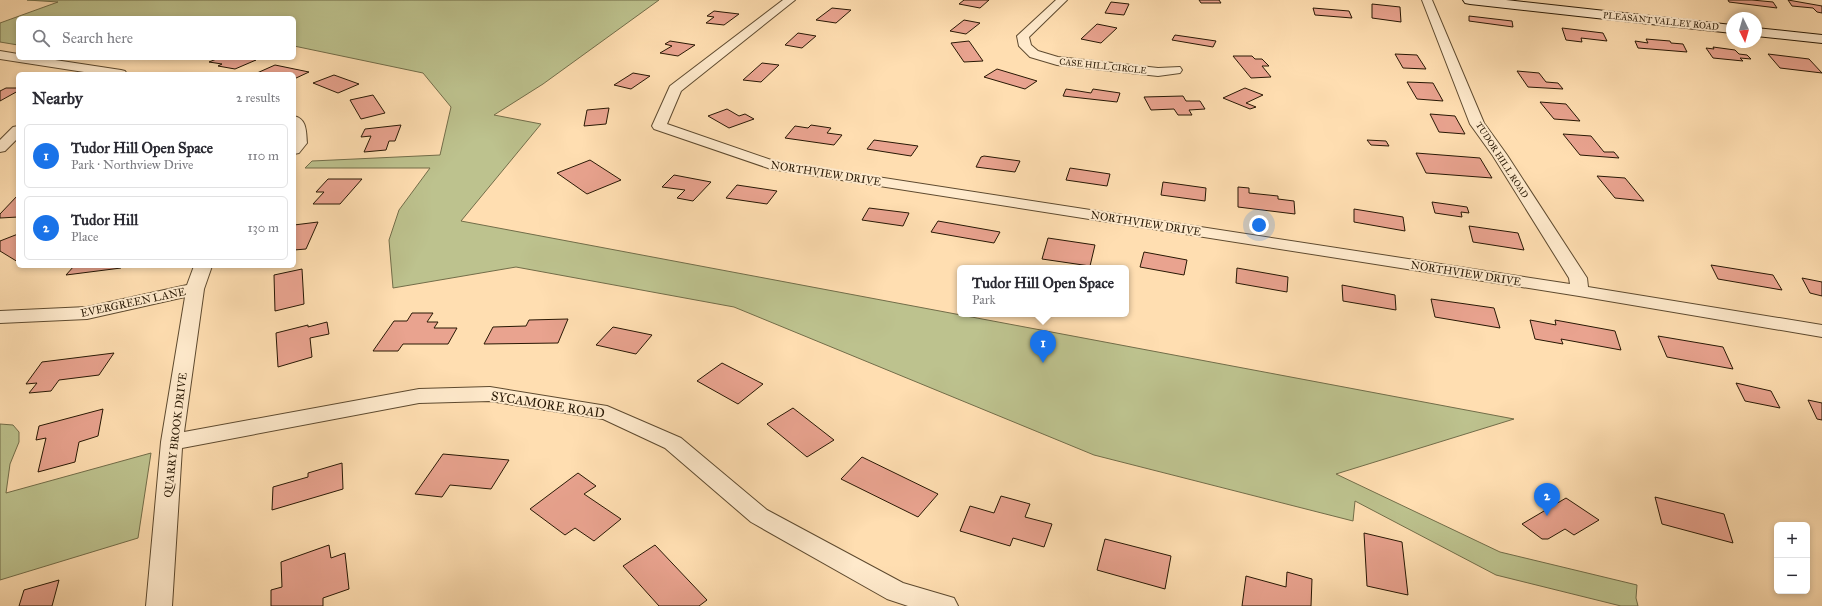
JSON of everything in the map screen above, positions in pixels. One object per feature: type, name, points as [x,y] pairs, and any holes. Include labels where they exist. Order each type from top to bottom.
[{"type":"main road","name":"PLEASANT VALLEY ROAD","points":[[1470,0],[1726,28]]},
{"type":"main road","points":[[1762,33],[1822,39]]},
{"type":"street","name":"NORTHVIEW DRIVE","points":[[790,0],[675,89],[659,126],[771,165],[1579,291],[1822,332]]},
{"type":"street","name":"CASE HILL CIRCLE","points":[[1062,0],[1023,36],[1025,46],[1034,54],[1057,61],[1158,72],[1176,70]]},
{"type":"street","name":"TUDOR HILL ROAD","points":[[1428,0],[1477,124],[1500,155],[1578,278],[1579,291]]},
{"type":"street","points":[[0,55],[16,58]]},
{"type":"street","points":[[32,60],[108,72]]},
{"type":"street","points":[[296,122],[299,125],[300,143],[296,148]]},
{"type":"street","points":[[0,148],[16,132]]},
{"type":"street","name":"QUARRY BROOK DRIVE","points":[[159,606],[172,442],[195,289],[202,268]]},
{"type":"street","name":"EVERGREEN LANE","points":[[0,317],[87,313],[195,289]]},
{"type":"street","name":"SYCAMORE ROAD","points":[[172,442],[419,396],[490,394],[606,413],[673,443],[759,516],[896,592],[945,606]]},
{"type":"green space","points":[[27,0],[659,0],[543,84],[494,115],[541,124],[461,221],[957,314],[957,317],[972,317],[1514,419],[1336,474],[1500,552],[1637,585],[1636,598],[1638,606],[1621,606],[1496,575],[1355,501],[1353,521],[1094,455],[734,307],[516,267],[393,288],[389,240],[399,210],[430,168],[305,168],[312,161],[440,155],[451,107],[423,73],[296,46],[296,16],[19,16],[58,2]]},
{"type":"green space","points":[[16,17],[16,45],[0,42],[0,23]]},
{"type":"green space","points":[[0,424],[13,425],[19,432],[19,442],[10,464],[6,493],[151,453],[138,538],[0,580]]},
{"type":"building","points":[[964,0],[989,0],[980,8],[959,4]]},
{"type":"building","points":[[1199,0],[1219,0],[1221,3],[1201,3]]},
{"type":"building","points":[[1728,0],[1773,2],[1777,8],[1729,2]]},
{"type":"building","points":[[1788,0],[1822,6],[1822,13],[1817,12],[1813,8],[1792,6]]},
{"type":"building","points":[[1111,2],[1129,4],[1124,15],[1105,13]]},
{"type":"building","points":[[1372,4],[1400,7],[1401,22],[1372,18]]},
{"type":"building","points":[[832,8],[851,10],[836,23],[816,20]]},
{"type":"building","points":[[1313,8],[1349,11],[1352,18],[1315,15]]},
{"type":"building","points":[[714,11],[739,14],[724,25],[706,23],[714,17],[707,16]]},
{"type":"building","points":[[1469,16],[1512,21],[1513,27],[1469,21]]},
{"type":"building","points":[[964,20],[980,23],[966,34],[950,31]]},
{"type":"building","points":[[1097,24],[1117,28],[1101,43],[1081,39]]},
{"type":"building","points":[[1562,28],[1603,33],[1607,41],[1581,38],[1582,42],[1566,40]]},
{"type":"building","points":[[798,33],[816,36],[802,48],[785,45]]},
{"type":"building","points":[[1175,35],[1216,41],[1213,47],[1172,40]]},
{"type":"building","points":[[1646,39],[1670,41],[1671,43],[1683,44],[1687,52],[1638,48],[1635,41],[1648,43]]},
{"type":"building","points":[[670,41],[695,45],[678,56],[660,53],[672,46],[665,44]]},
{"type":"building","points":[[969,41],[983,61],[964,62],[951,43]]},
{"type":"building","points":[[1713,47],[1735,50],[1739,54],[1747,55],[1751,59],[1740,58],[1743,61],[1713,58],[1706,48],[1714,49]]},
{"type":"building","points":[[1395,54],[1417,55],[1426,69],[1403,68]]},
{"type":"building","points":[[1768,54],[1809,59],[1822,73],[1780,68]]},
{"type":"building","points":[[1233,56],[1252,56],[1255,59],[1262,59],[1269,66],[1262,66],[1271,77],[1251,78]]},
{"type":"building","points":[[214,60],[256,60],[235,69],[218,66],[222,64],[209,62]]},
{"type":"building","points":[[762,63],[779,65],[761,82],[743,80]]},
{"type":"building","points":[[275,65],[309,72],[296,78],[296,72],[259,72]]},
{"type":"building","points":[[997,69],[1037,81],[1025,89],[984,77]]},
{"type":"building","points":[[1517,71],[1539,73],[1546,82],[1558,83],[1563,89],[1528,87]]},
{"type":"building","points":[[633,73],[650,76],[631,89],[614,85]]},
{"type":"building","points":[[334,75],[359,84],[338,93],[313,83]]},
{"type":"building","points":[[1407,82],[1433,83],[1443,101],[1417,99]]},
{"type":"building","points":[[6,88],[16,88],[16,92],[0,101],[0,91]]},
{"type":"building","points":[[1245,88],[1263,95],[1246,103],[1256,107],[1250,109],[1223,98]]},
{"type":"building","points":[[1066,89],[1091,93],[1093,89],[1120,93],[1117,102],[1063,96]]},
{"type":"building","points":[[373,95],[385,113],[361,119],[350,100]]},
{"type":"building","points":[[1183,96],[1186,101],[1200,101],[1205,109],[1189,110],[1192,115],[1178,115],[1174,109],[1151,110],[1144,97]]},
{"type":"building","points":[[1540,102],[1566,104],[1580,121],[1554,119]]},
{"type":"building","points":[[609,108],[606,124],[584,126],[587,110]]},
{"type":"building","points":[[727,109],[739,116],[745,114],[754,119],[729,128],[708,116]]},
{"type":"building","points":[[1430,114],[1455,116],[1465,134],[1439,132]]},
{"type":"building","points":[[401,125],[395,141],[389,141],[386,150],[364,152],[371,136],[361,137],[365,129]]},
{"type":"building","points":[[811,125],[831,128],[827,133],[842,135],[834,145],[785,138],[795,126],[808,128]]},
{"type":"building","points":[[1563,134],[1591,136],[1604,152],[1614,152],[1619,158],[1580,155]]},
{"type":"building","points":[[874,140],[918,146],[911,156],[867,149]]},
{"type":"building","points":[[1367,140],[1386,141],[1389,146],[1371,145]]},
{"type":"building","points":[[1416,153],[1480,158],[1492,178],[1426,173]]},
{"type":"building","points":[[984,156],[1020,161],[1015,172],[976,167],[981,157]]},
{"type":"building","points":[[590,160],[621,180],[587,194],[557,173]]},
{"type":"building","points":[[1070,168],[1110,174],[1107,186],[1066,180]]},
{"type":"building","points":[[674,175],[711,182],[693,201],[677,198],[685,190],[662,187]]},
{"type":"building","points":[[1597,176],[1625,178],[1644,201],[1615,198]]},
{"type":"building","points":[[328,179],[362,179],[340,204],[313,204],[324,192],[316,192]]},
{"type":"building","points":[[1163,182],[1206,188],[1205,201],[1161,195]]},
{"type":"building","points":[[737,185],[777,191],[767,204],[726,198]]},
{"type":"building","points":[[1238,187],[1249,188],[1249,193],[1278,196],[1278,199],[1294,201],[1295,214],[1238,207]]},
{"type":"building","points":[[16,197],[16,217],[0,218],[0,214]]},
{"type":"building","points":[[1432,202],[1467,207],[1469,213],[1461,212],[1462,217],[1435,213]]},
{"type":"building","points":[[869,208],[909,213],[903,226],[862,220]]},
{"type":"building","points":[[1354,209],[1403,217],[1405,231],[1354,222]]},
{"type":"building","points":[[938,221],[1000,232],[994,243],[931,232]]},
{"type":"building","points":[[318,222],[306,249],[296,250],[296,225]]},
{"type":"building","points":[[1469,226],[1518,233],[1524,250],[1473,242]]},
{"type":"building","points":[[16,235],[16,261],[0,251],[0,241]]},
{"type":"building","points":[[1048,238],[1095,245],[1090,265],[1042,259]]},
{"type":"building","points":[[1144,252],[1187,260],[1184,275],[1140,267]]},
{"type":"building","points":[[1711,265],[1773,275],[1782,290],[1718,279]]},
{"type":"building","points":[[72,268],[121,268],[66,275]]},
{"type":"building","points":[[1237,268],[1288,277],[1287,292],[1236,283]]},
{"type":"building","points":[[302,269],[304,304],[275,311],[274,275]]},
{"type":"building","points":[[1802,278],[1822,282],[1822,296],[1810,293]]},
{"type":"building","points":[[1342,285],[1395,295],[1396,310],[1343,301]]},
{"type":"building","points":[[1431,299],[1494,308],[1500,328],[1435,317]]},
{"type":"building","points":[[412,313],[433,313],[427,322],[438,322],[434,328],[457,328],[448,344],[403,344],[398,351],[373,351],[394,321],[407,321]]},
{"type":"building","points":[[568,319],[558,343],[484,344],[493,327],[526,326],[529,320]]},
{"type":"building","points":[[1530,320],[1556,325],[1555,320],[1615,331],[1621,350],[1561,339],[1563,344],[1535,339]]},
{"type":"building","points":[[327,322],[329,334],[310,338],[312,357],[278,367],[276,333]]},
{"type":"building","points":[[613,327],[652,335],[636,354],[596,345]]},
{"type":"building","points":[[1658,336],[1723,347],[1733,369],[1667,357]]},
{"type":"building","points":[[114,353],[99,375],[59,380],[51,391],[29,393],[37,383],[26,384],[42,362]]},
{"type":"building","points":[[722,363],[763,384],[738,404],[697,381]]},
{"type":"building","points":[[1736,383],[1771,391],[1780,408],[1745,401]]},
{"type":"building","points":[[1808,400],[1822,403],[1822,420],[1817,419]]},
{"type":"building","points":[[793,408],[834,440],[807,457],[767,424]]},
{"type":"building","points":[[103,409],[98,436],[79,442],[75,462],[38,472],[46,438],[36,440],[39,426]]},
{"type":"building","points":[[443,454],[509,460],[491,489],[450,485],[442,497],[415,494]]},
{"type":"building","points":[[862,457],[938,494],[918,517],[841,479]]},
{"type":"building","points":[[342,463],[343,489],[272,510],[273,487],[308,477],[308,473]]},
{"type":"building","points":[[578,473],[596,486],[584,494],[621,519],[594,541],[575,528],[565,535],[530,509]]},
{"type":"building","points":[[1001,496],[1030,504],[1025,517],[1052,524],[1044,547],[1013,538],[1010,546],[960,531],[970,506],[994,513]]},
{"type":"building","points":[[1655,497],[1724,514],[1733,543],[1662,524]]},
{"type":"building","points":[[1566,498],[1599,520],[1574,535],[1565,529],[1548,539],[1542,539],[1522,524]]},
{"type":"building","points":[[1364,533],[1402,542],[1408,595],[1367,586]]},
{"type":"building","points":[[1105,539],[1171,556],[1165,589],[1097,570]]},
{"type":"building","points":[[329,545],[331,558],[345,553],[349,589],[323,598],[323,606],[271,606],[271,590],[282,587],[281,562]]},
{"type":"building","points":[[655,545],[707,600],[699,606],[659,606],[623,566]]},
{"type":"building","points":[[1287,572],[1312,579],[1311,606],[1242,606],[1246,576],[1286,587]]},
{"type":"building","points":[[59,580],[52,606],[19,606],[24,590]]},
{"type":"place","name":"Tudor Hill Open Space","points":[[1043,363]]},
{"type":"place","name":"Tudor Hill","points":[[1547,516]]}]
